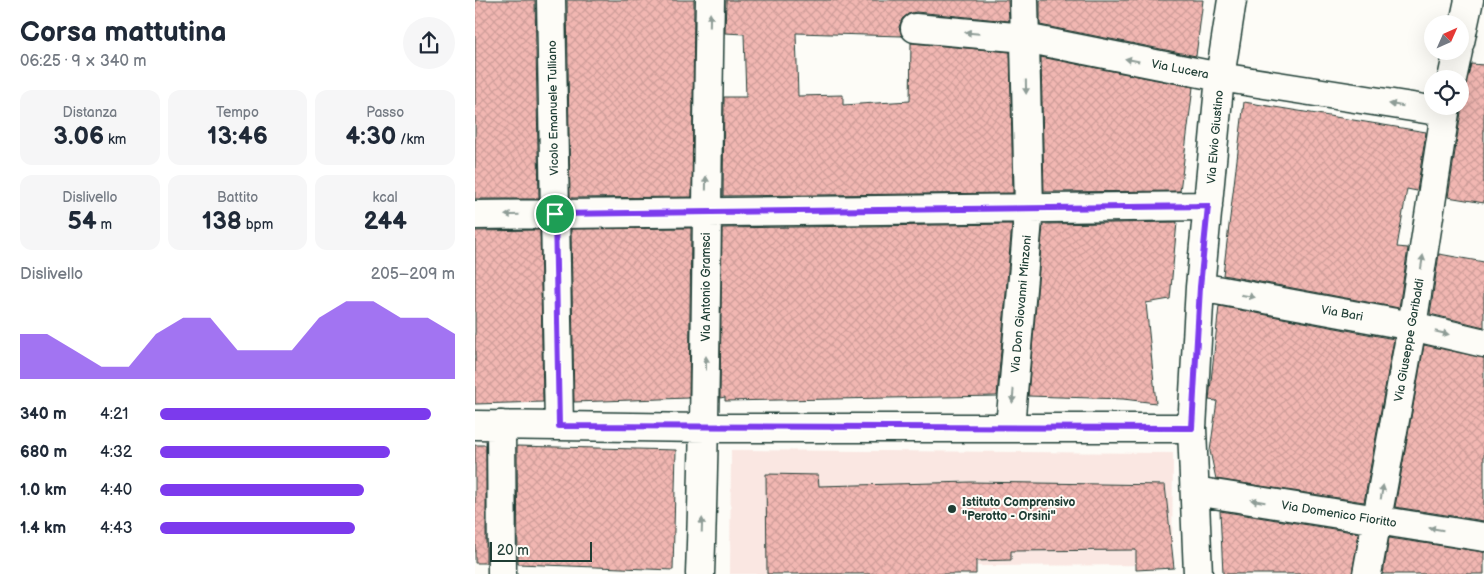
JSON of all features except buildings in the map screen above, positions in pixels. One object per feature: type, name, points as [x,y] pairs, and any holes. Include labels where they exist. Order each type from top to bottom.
[{"type":"street","name":"Vicolo Emanuele Tulliano","points":[[551,0],[559,426]]},
{"type":"street","name":"Via Antonio Gramsci","points":[[700,574],[706,428],[705,212],[710,0]]},
{"type":"street","name":"Via Don Giovanni Minzoni","points":[[1011,427],[1029,208],[1025,0]]},
{"type":"street","name":"Via Elvio Giustino","points":[[1198,574],[1192,428],[1200,287],[1220,77],[1232,0]]},
{"type":"street","points":[[1466,15],[1469,0]]},
{"type":"street","name":"Via Lucera","points":[[915,28],[1025,38],[1220,77],[1424,106]]},
{"type":"street","name":"Via Giuseppe Garibaldi","points":[[1367,574],[1412,326],[1444,115]]},
{"type":"street","points":[[475,215],[1208,206]]},
{"type":"street","name":"Via Bari","points":[[1200,287],[1412,326],[1484,343]]},
{"type":"street","points":[[502,574],[488,425],[706,428],[1192,428]]},
{"type":"street","name":"Via Domenico Fioritto","points":[[1195,491],[1484,537]]},
{"type":"shaded area","name":"Istituto Comprensivo \"Perotto - Orsini\"","points":[[731,450],[1173,453],[1172,565],[974,566],[973,574],[730,574]]},
{"type":"place","name":"Istituto Comprensivo \"Perotto - Orsini\"","points":[[952,509]]},
{"type":"route","points":[[1208,206],[1200,287],[1192,428],[706,428],[559,426],[555,214],[1208,206]]}]
